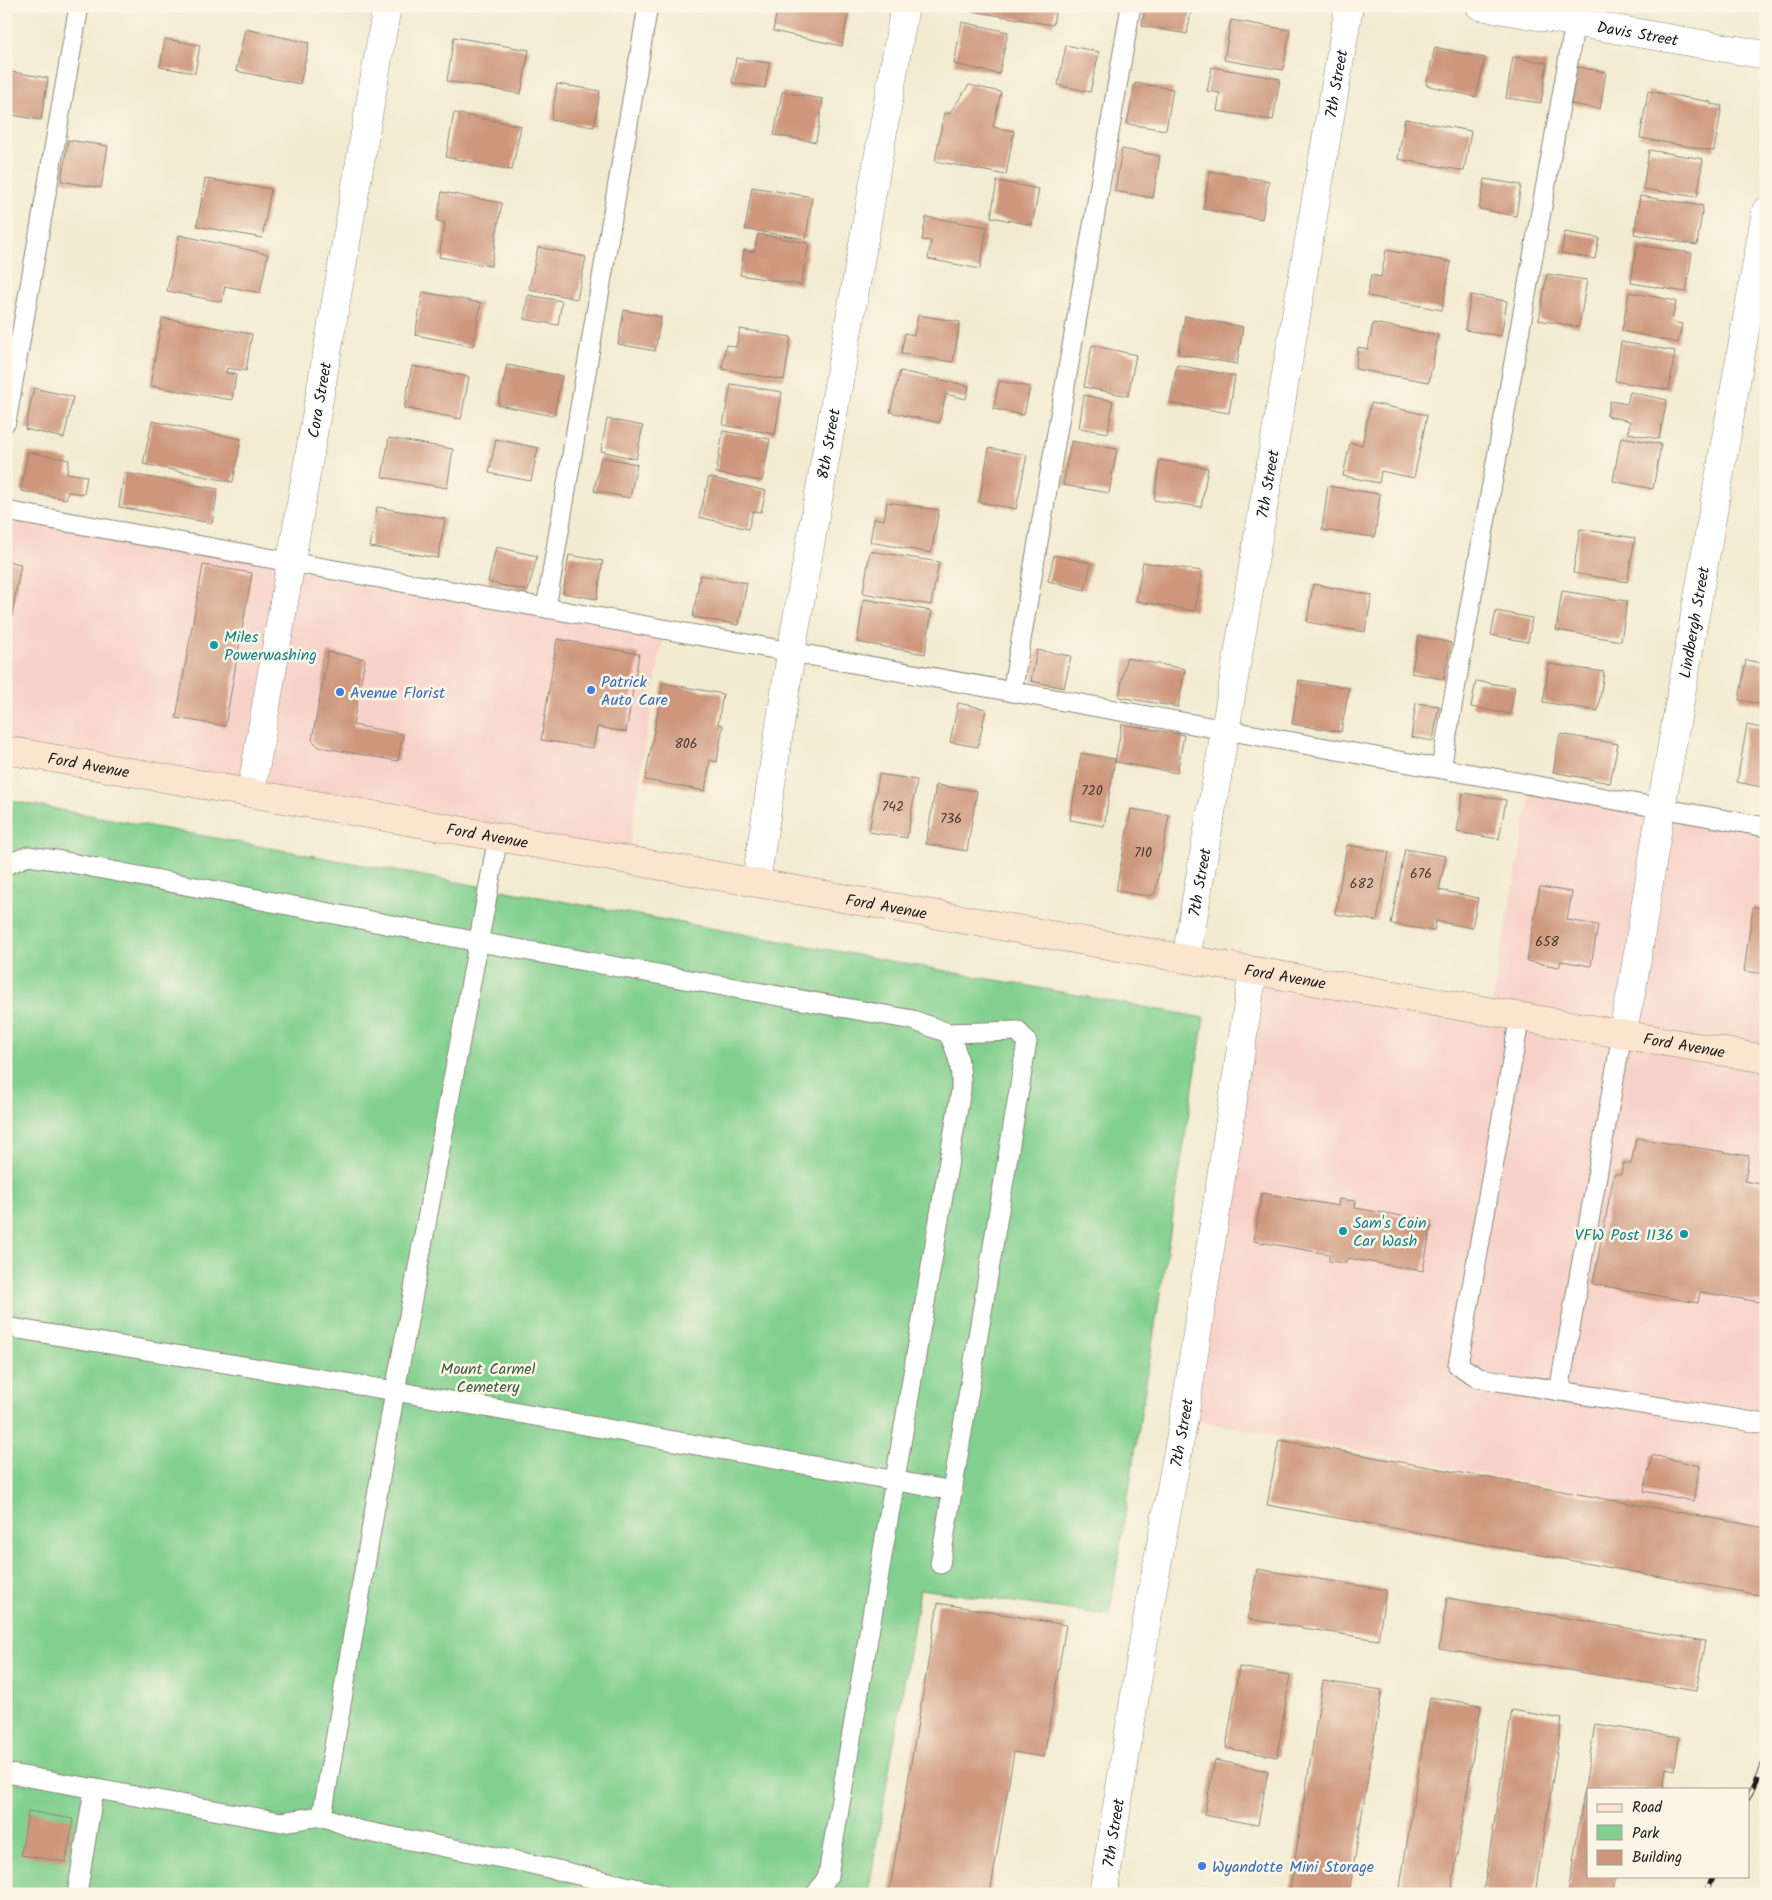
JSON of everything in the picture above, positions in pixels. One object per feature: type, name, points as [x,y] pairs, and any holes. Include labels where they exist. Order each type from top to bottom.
[{"type":"main road","name":"Ford Avenue","points":[[6,750],[1253,971],[1766,1059]]},
{"type":"street","name":"Cora Street","points":[[251,793],[387,6]]},
{"type":"street","name":"8th Street","points":[[756,882],[791,653],[905,6]]},
{"type":"street","name":"7th Street","points":[[1186,959],[1349,6]]},
{"type":"street","name":"Davis Street","points":[[1480,6],[1577,15],[1766,55]]},
{"type":"street","name":"Lindbergh Street","points":[[1622,1034],[1632,989],[1661,808],[1766,211]]},
{"type":"street","name":"7th Street","points":[[1103,1894],[1147,1620],[1184,1418],[1253,971]]},
{"type":"lane","points":[[6,422],[79,6]]},
{"type":"lane","points":[[546,608],[648,6]]},
{"type":"lane","points":[[1012,692],[1131,6]]},
{"type":"lane","points":[[1442,768],[1577,15]]},
{"type":"lane","points":[[6,511],[1766,827]]},
{"type":"lane","points":[[322,1816],[395,1391],[498,837]]},
{"type":"lane","points":[[6,865],[28,856],[56,860],[479,942],[913,1020],[948,1033],[1018,1031],[1028,1042],[940,1564]]},
{"type":"lane","points":[[1520,1016],[1458,1365],[1479,1378],[1766,1424]]},
{"type":"lane","points":[[816,1894],[828,1876],[960,1090],[962,1072],[957,1049],[948,1033]]},
{"type":"lane","points":[[1558,1391],[1622,1034]]},
{"type":"lane","points":[[6,1327],[395,1391],[953,1491]]},
{"type":"lane","points":[[6,1773],[281,1822],[322,1816],[358,1830],[526,1863],[660,1894]]},
{"type":"lane","points":[[77,1894],[94,1789]]},
{"type":"shaded area","points":[[6,512],[663,635],[627,861],[6,750]]},
{"type":"shaded area","points":[[1532,787],[1766,826],[1766,1528],[1184,1418],[1253,971],[1490,1012]]},
{"type":"green space","name":"Mount Carmel Cemetery","points":[[6,800],[1204,1018],[1109,1615],[920,1589],[868,1894],[6,1894]]},
{"type":"building","points":[[289,6],[311,6],[310,11]]},
{"type":"building","points":[[778,6],[837,6],[849,9],[842,46],[773,31]]},
{"type":"building","points":[[961,6],[1056,6],[1053,25],[960,9]]},
{"type":"building","points":[[1145,6],[1192,6],[1187,34],[1142,26]]},
{"type":"building","points":[[1231,20],[1290,30],[1283,70],[1224,60]]},
{"type":"building","points":[[962,22],[1008,32],[999,74],[954,64]]},
{"type":"building","points":[[245,29],[309,43],[300,84],[236,71]]},
{"type":"building","points":[[454,37],[529,50],[521,94],[447,81]]},
{"type":"building","points":[[165,39],[200,45],[195,73],[160,67]]},
{"type":"building","points":[[1066,45],[1099,52],[1090,92],[1058,85]]},
{"type":"building","points":[[1435,47],[1485,58],[1476,97],[1426,85]]},
{"type":"building","points":[[1513,57],[1547,63],[1541,103],[1506,98]]},
{"type":"building","points":[[736,58],[769,63],[765,88],[732,83]]},
{"type":"building","points":[[1212,67],[1280,79],[1273,120],[1217,111],[1220,93],[1207,91]]},
{"type":"building","points":[[1577,67],[1606,72],[1600,109],[1571,104]]},
{"type":"building","points":[[6,71],[48,78],[41,120],[6,114]]},
{"type":"building","points":[[1135,83],[1173,89],[1166,130],[1127,124]]},
{"type":"building","points":[[557,84],[600,91],[594,127],[551,120]]},
{"type":"building","points":[[969,85],[1001,92],[993,127],[1014,131],[1006,175],[935,161],[944,113],[949,114]]},
{"type":"building","points":[[1648,91],[1711,102],[1710,104],[1722,106],[1714,151],[1640,138]]},
{"type":"building","points":[[782,92],[823,99],[816,142],[774,135]]},
{"type":"building","points":[[454,113],[521,126],[512,170],[446,157]]},
{"type":"building","points":[[1405,119],[1471,131],[1464,171],[1398,159]]},
{"type":"building","points":[[68,140],[108,146],[101,188],[61,181]]},
{"type":"building","points":[[1122,149],[1160,156],[1153,198],[1115,191]]},
{"type":"building","points":[[1649,150],[1703,159],[1697,197],[1643,189]]},
{"type":"building","points":[[1210,171],[1269,181],[1262,219],[1203,209]]},
{"type":"building","points":[[205,179],[271,189],[262,238],[197,226]]},
{"type":"building","points":[[1485,179],[1521,185],[1516,216],[1479,209]]},
{"type":"building","points":[[997,181],[1039,189],[1032,225],[991,217]]},
{"type":"building","points":[[752,187],[812,197],[806,239],[745,229]]},
{"type":"building","points":[[442,192],[502,203],[491,266],[439,257],[445,223],[437,221]]},
{"type":"building","points":[[1640,196],[1703,206],[1697,245],[1634,234]]},
{"type":"building","points":[[926,217],[987,227],[980,269],[928,259],[931,241],[922,240]]},
{"type":"building","points":[[1565,232],[1599,238],[1595,259],[1561,253]]},
{"type":"building","points":[[758,234],[809,243],[801,285],[740,275],[744,250],[754,252]]},
{"type":"building","points":[[179,235],[268,254],[260,293],[225,286],[222,302],[167,291]]},
{"type":"building","points":[[1637,245],[1692,253],[1686,292],[1631,283]]},
{"type":"building","points":[[538,247],[586,257],[577,299],[529,289]]},
{"type":"building","points":[[1386,250],[1451,262],[1442,310],[1367,296],[1371,275],[1381,277]]},
{"type":"building","points":[[1547,274],[1587,280],[1579,327],[1539,320]]},
{"type":"building","points":[[423,292],[481,303],[473,346],[415,335]]},
{"type":"building","points":[[1629,292],[1676,301],[1672,322],[1682,324],[1678,343],[1622,331]]},
{"type":"building","points":[[528,295],[562,301],[558,325],[524,319]]},
{"type":"building","points":[[1471,295],[1507,301],[1501,336],[1465,330]]},
{"type":"building","points":[[624,310],[661,317],[655,351],[618,344]]},
{"type":"building","points":[[918,315],[960,322],[953,362],[901,354],[905,333],[914,335]]},
{"type":"building","points":[[1185,316],[1243,327],[1237,364],[1178,354]]},
{"type":"building","points":[[162,318],[252,334],[246,371],[227,368],[226,373],[236,374],[232,400],[150,386]]},
{"type":"building","points":[[1373,323],[1438,335],[1429,382],[1355,369],[1358,347],[1368,349]]},
{"type":"building","points":[[740,329],[791,337],[784,380],[722,369],[726,345],[736,347]]},
{"type":"building","points":[[1621,342],[1675,351],[1669,390],[1615,381]]},
{"type":"building","points":[[1092,345],[1136,355],[1128,396],[1084,387]]},
{"type":"building","points":[[507,365],[562,376],[554,416],[498,405]]},
{"type":"building","points":[[1177,365],[1235,376],[1229,413],[1170,403]]},
{"type":"building","points":[[412,366],[469,377],[461,419],[404,408]]},
{"type":"building","points":[[900,371],[969,386],[966,399],[946,394],[939,423],[890,412]]},
{"type":"building","points":[[999,381],[1030,387],[1024,415],[993,409]]},
{"type":"building","points":[[731,384],[782,392],[775,434],[723,425]]},
{"type":"building","points":[[34,388],[73,397],[64,438],[25,429]]},
{"type":"building","points":[[1630,392],[1667,400],[1659,439],[1628,433],[1630,421],[1607,416],[1610,401],[1627,404]]},
{"type":"building","points":[[1084,395],[1113,401],[1108,433],[1079,428]]},
{"type":"building","points":[[1371,403],[1427,415],[1414,478],[1381,471],[1379,483],[1343,476],[1350,443],[1362,445]]},
{"type":"building","points":[[607,419],[643,426],[636,459],[601,451]]},
{"type":"building","points":[[152,421],[241,439],[233,482],[143,464]]},
{"type":"building","points":[[723,431],[770,439],[762,481],[716,473]]},
{"type":"building","points":[[1621,437],[1661,444],[1653,489],[1613,481]]},
{"type":"building","points":[[389,438],[453,449],[447,488],[382,477]]},
{"type":"building","points":[[496,439],[538,448],[531,481],[489,473]]},
{"type":"building","points":[[1071,441],[1117,449],[1109,493],[1063,485]]},
{"type":"building","points":[[989,448],[1027,455],[1016,509],[979,502]]},
{"type":"building","points":[[28,452],[69,460],[67,473],[87,476],[84,494],[68,492],[66,499],[21,491]]},
{"type":"building","points":[[601,457],[637,464],[630,498],[594,491]]},
{"type":"building","points":[[1160,460],[1208,468],[1201,507],[1154,500]]},
{"type":"building","points":[[124,473],[218,489],[212,523],[119,507]]},
{"type":"building","points":[[709,477],[766,491],[761,512],[753,511],[748,529],[699,517]]},
{"type":"building","points":[[1328,486],[1380,494],[1375,537],[1322,530]]},
{"type":"building","points":[[887,502],[939,510],[931,553],[870,542],[874,518],[884,520]]},
{"type":"building","points":[[377,507],[445,519],[438,558],[370,547]]},
{"type":"building","points":[[1580,529],[1635,538],[1627,582],[1573,573]]},
{"type":"building","points":[[496,547],[537,556],[528,591],[488,582]]},
{"type":"building","points":[[870,551],[939,562],[931,605],[863,593]]},
{"type":"building","points":[[569,555],[603,561],[597,599],[563,593]]},
{"type":"building","points":[[1054,555],[1091,563],[1085,590],[1048,581]]},
{"type":"building","points":[[6,561],[21,564],[9,632],[6,632]]},
{"type":"building","points":[[1143,562],[1202,571],[1195,611],[1136,601]]},
{"type":"building","name":"Miles Powerwashing","points":[[203,565],[252,573],[225,726],[176,718]]},
{"type":"building","points":[[700,575],[747,583],[739,625],[693,617]]},
{"type":"building","points":[[1313,584],[1372,595],[1365,632],[1307,622]]},
{"type":"building","points":[[1562,591],[1627,601],[1621,641],[1556,630]]},
{"type":"building","points":[[864,599],[932,611],[925,654],[857,642]]},
{"type":"building","points":[[1496,611],[1532,618],[1528,642],[1491,635]]},
{"type":"building","points":[[1419,636],[1451,643],[1444,679],[1411,673]]},
{"type":"building","name":"Patrick Auto Care","points":[[557,639],[639,654],[626,732],[597,727],[593,748],[541,740]]},
{"type":"building","points":[[1037,650],[1071,656],[1064,688],[1031,681]]},
{"type":"building","name":"Avenue Florist","points":[[328,652],[365,659],[353,725],[403,734],[398,761],[319,747],[312,740]]},
{"type":"building","points":[[1126,658],[1185,669],[1178,707],[1119,697]]},
{"type":"building","points":[[1746,660],[1766,664],[1766,705],[1739,700]]},
{"type":"building","points":[[1549,664],[1604,672],[1598,711],[1543,702]]},
{"type":"building","points":[[1299,680],[1349,688],[1341,732],[1292,724]]},
{"type":"building","points":[[1476,681],[1515,687],[1510,714],[1471,707]]},
{"type":"building","points":[[663,683],[723,694],[718,724],[723,725],[717,762],[710,760],[705,791],[645,780]]},
{"type":"building","points":[[958,703],[986,709],[978,747],[950,742]]},
{"type":"building","points":[[1416,703],[1439,706],[1433,741],[1411,737]]},
{"type":"building","points":[[1122,724],[1184,735],[1177,773],[1115,762]]},
{"type":"building","points":[[1747,725],[1766,729],[1766,788],[1737,782]]},
{"type":"building","points":[[1560,734],[1618,744],[1610,783],[1553,772]]},
{"type":"building","points":[[1081,753],[1115,759],[1104,826],[1070,820]]},
{"type":"building","points":[[879,774],[917,780],[907,838],[869,832]]},
{"type":"building","points":[[936,785],[977,791],[967,851],[926,844]]},
{"type":"building","points":[[1463,793],[1506,800],[1499,839],[1457,832]]},
{"type":"building","points":[[1131,809],[1169,815],[1156,889],[1154,894],[1148,896],[1116,891]]},
{"type":"building","points":[[1347,845],[1389,852],[1377,921],[1335,914]]},
{"type":"building","points":[[1405,849],[1446,856],[1439,890],[1478,898],[1472,928],[1436,921],[1434,931],[1391,924]]},
{"type":"building","points":[[1540,887],[1572,892],[1567,920],[1598,925],[1591,966],[1561,961],[1559,967],[1527,961]]},
{"type":"building","points":[[1753,907],[1766,908],[1766,974],[1744,971]]},
{"type":"building","name":"VFW Post 1136","points":[[1636,1138],[1749,1156],[1745,1181],[1766,1185],[1766,1303],[1700,1292],[1698,1303],[1593,1284],[1614,1174],[1621,1174],[1623,1163],[1631,1164]]},
{"type":"building","name":"Sam's Coin Car Wash","points":[[1262,1193],[1338,1206],[1339,1199],[1356,1201],[1355,1208],[1432,1221],[1423,1271],[1347,1258],[1346,1263],[1329,1261],[1329,1254],[1254,1241]]},
{"type":"building","points":[[1279,1440],[1766,1528],[1765,1596],[1267,1505]]},
{"type":"building","points":[[1652,1455],[1700,1466],[1693,1501],[1644,1491]]},
{"type":"building","points":[[1257,1569],[1386,1590],[1378,1640],[1248,1619]]},
{"type":"building","points":[[1447,1598],[1705,1641],[1696,1691],[1439,1649]]},
{"type":"building","points":[[938,1603],[1066,1625],[1044,1757],[1014,1752],[990,1894],[889,1894]]},
{"type":"building","points":[[1239,1667],[1290,1675],[1277,1757],[1226,1748]]},
{"type":"building","points":[[1323,1681],[1382,1690],[1349,1894],[1310,1894],[1290,1890]]},
{"type":"building","points":[[1430,1697],[1481,1705],[1451,1894],[1399,1894]]},
{"type":"building","points":[[1512,1710],[1562,1719],[1535,1894],[1483,1894]]},
{"type":"building","points":[[1595,1724],[1679,1737],[1675,1770],[1666,1768],[1663,1788],[1587,1788],[1587,1878],[1615,1878],[1613,1894],[1568,1894]]},
{"type":"building","points":[[1215,1760],[1268,1771],[1258,1825],[1204,1815]]},
{"type":"building","points":[[28,1811],[73,1819],[66,1862],[21,1855]]},
{"type":"railway","points":[[1750,1794],[1766,1759]]},
{"type":"railway","points":[[1706,1894],[1712,1878]]},
{"type":"place","name":"Miles Powerwashing","points":[[214,645]]},
{"type":"place","name":"Patrick Auto Care","points":[[591,690]]},
{"type":"place","name":"Avenue Florist","points":[[340,692]]},
{"type":"place","name":"Sam's Coin Car Wash","points":[[1343,1231]]},
{"type":"place","name":"VFW Post 1136","points":[[1684,1234]]},
{"type":"place","name":"Wyandotte Mini Storage","points":[[1202,1866]]}]
